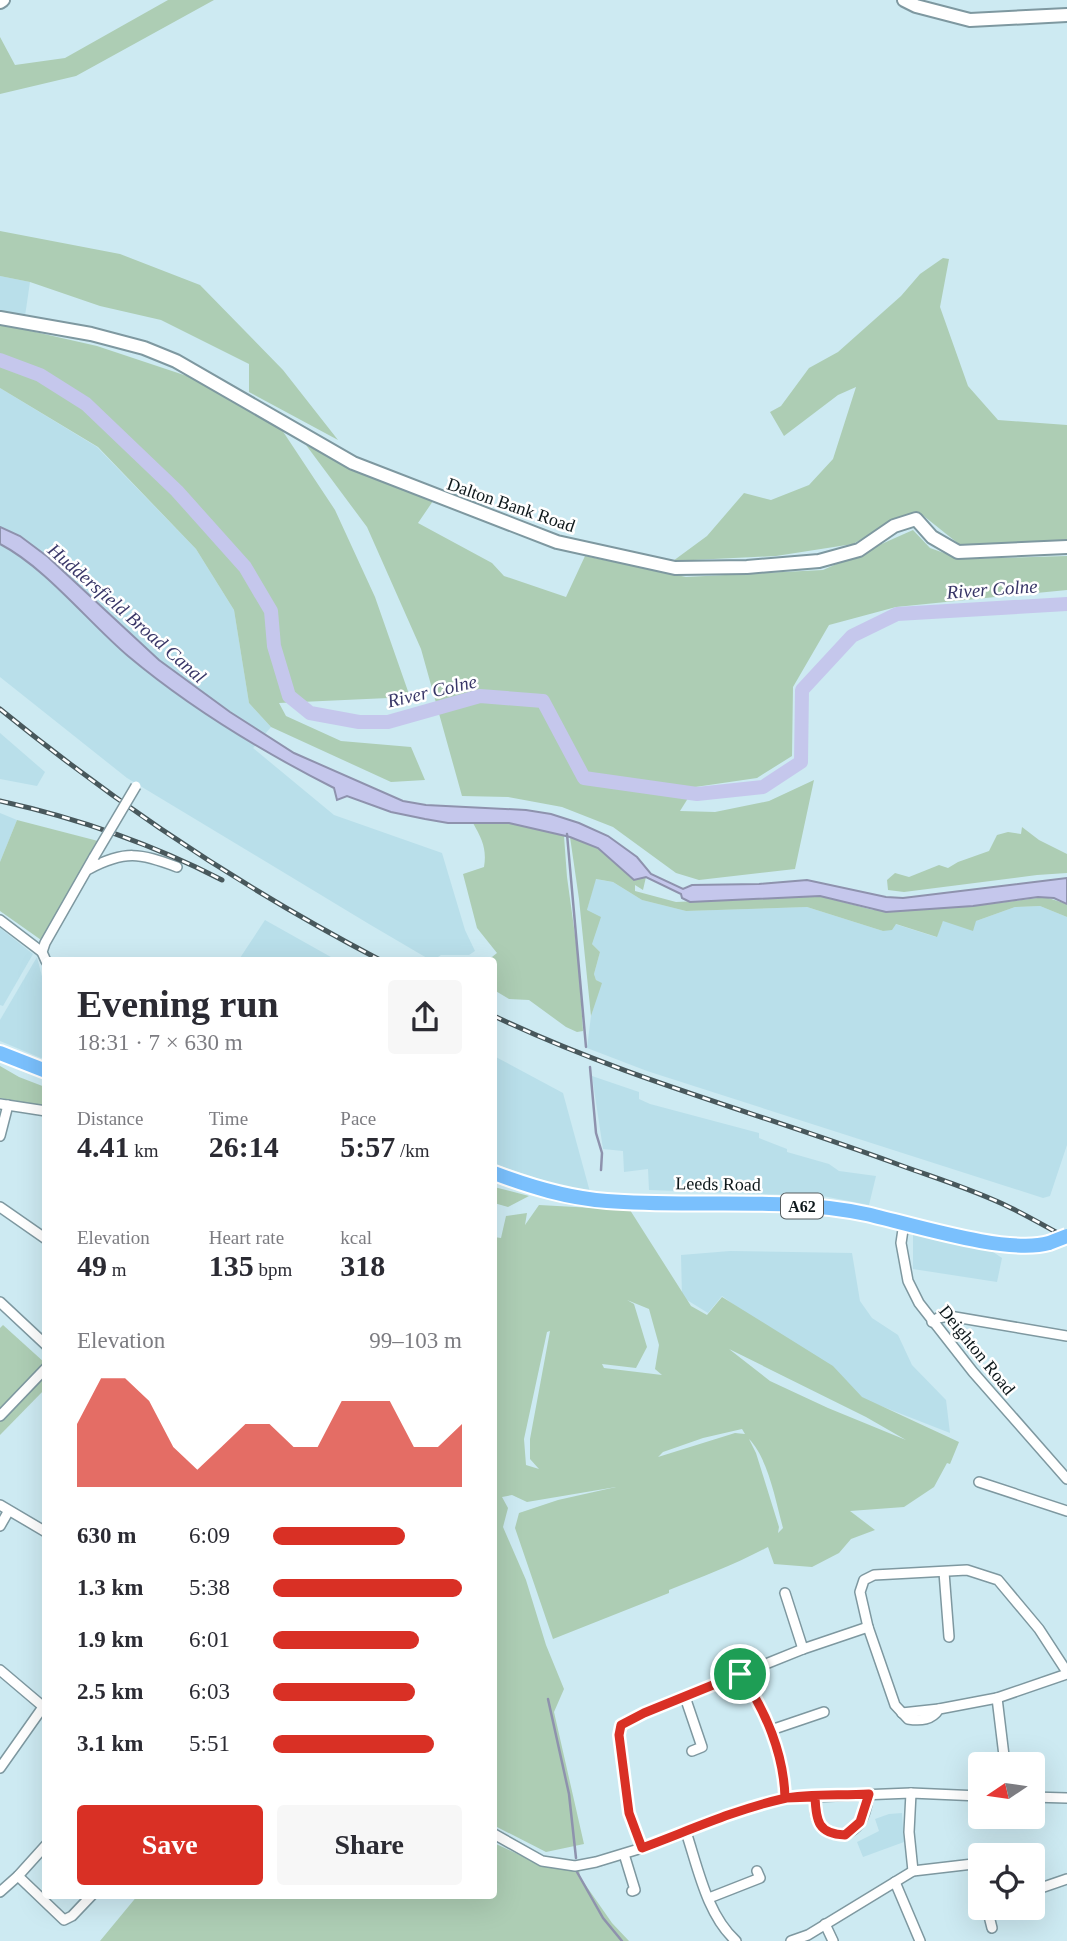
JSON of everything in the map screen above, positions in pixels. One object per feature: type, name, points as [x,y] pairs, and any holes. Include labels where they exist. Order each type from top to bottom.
[{"type":"main road","points":[[0,1053],[42,1069]]},
{"type":"main road","name":"Leeds Road","points":[[497,1174],[551,1193],[606,1201],[798,1205],[863,1214],[1013,1246],[1049,1243],[1067,1236]]},
{"type":"street","points":[[904,0],[916,6],[970,20],[1067,15]]},
{"type":"street","name":"Dalton Bank Road","points":[[0,318],[91,334],[144,348],[176,361],[353,463],[557,542],[675,568],[747,567],[819,561],[859,550],[894,526],[916,519],[932,537],[958,552],[996,548],[1067,547]]},
{"type":"street","points":[[0,920],[44,956],[94,857],[136,786]]},
{"type":"street","points":[[88,870],[111,858],[130,855],[149,857],[177,867]]},
{"type":"street","points":[[0,1136],[4,1104],[42,1110]]},
{"type":"street","points":[[0,1207],[42,1235]]},
{"type":"street","name":"Deighton Road","points":[[904,1223],[901,1243],[908,1281],[919,1303],[932,1322],[1067,1479]]},
{"type":"street","points":[[0,1302],[42,1342]]},
{"type":"street","points":[[932,1322],[949,1316],[1067,1336]]},
{"type":"street","points":[[0,1416],[42,1372]]},
{"type":"street","points":[[979,1482],[1067,1511]]},
{"type":"street","points":[[0,1505],[42,1530]]},
{"type":"street","points":[[0,1526],[8,1512]]},
{"type":"street","points":[[967,1570],[999,1580],[1039,1629],[1067,1673],[997,1698],[902,1713],[891,1695],[868,1627],[860,1592],[864,1580],[874,1575],[944,1572],[967,1570]]},
{"type":"street","points":[[944,1572],[949,1637]]},
{"type":"street","points":[[785,1593],[803,1649]]},
{"type":"street","points":[[642,1848],[629,1813],[620,1729],[625,1723],[803,1649],[868,1627]]},
{"type":"street","points":[[0,1670],[42,1706]]},
{"type":"street","points":[[740,1674],[771,1730],[785,1776],[785,1798]]},
{"type":"street","points":[[685,1697],[702,1747],[691,1751]]},
{"type":"street","points":[[997,1698],[1004,1752]]},
{"type":"street","points":[[0,1768],[42,1711]]},
{"type":"street","points":[[771,1730],[824,1712]]},
{"type":"street","points":[[911,1793],[909,1832],[913,1871]]},
{"type":"street","points":[[497,1836],[542,1861],[566,1865],[596,1862],[624,1854],[748,1808],[785,1798],[911,1793],[968,1795]]},
{"type":"street","points":[[815,1797],[816,1816],[821,1827],[830,1835],[845,1835],[860,1822],[869,1794]]},
{"type":"street","points":[[1045,1797],[1067,1798]]},
{"type":"street","points":[[686,1832],[709,1898],[722,1925],[736,1941]]},
{"type":"street","points":[[0,1892],[42,1849]]},
{"type":"street","points":[[624,1854],[635,1890],[632,1891]]},
{"type":"street","points":[[791,1941],[808,1935],[913,1871],[968,1865]]},
{"type":"street","points":[[18,1876],[64,1920],[72,1916],[88,1899]]},
{"type":"street","points":[[709,1898],[760,1878]]},
{"type":"street","points":[[1045,1887],[1067,1879]]},
{"type":"street","points":[[895,1882],[920,1941]]},
{"type":"street","points":[[990,1920],[992,1928]]},
{"type":"street","points":[[825,1924],[833,1941]]},
{"type":"shaded area","points":[[0,276],[30,282],[25,316],[0,311]]},
{"type":"shaded area","points":[[0,388],[97,447],[196,549],[234,610],[249,703],[271,727],[253,748],[334,815],[442,853],[465,930],[475,951],[469,955],[425,957],[127,778],[0,677]]},
{"type":"shaded area","points":[[0,527],[20,536],[48,557],[159,660],[230,712],[294,753],[403,801],[551,814],[608,836],[637,857],[651,874],[683,889],[692,885],[807,880],[886,897],[903,898],[1067,878],[1067,904],[1054,898],[1038,897],[973,906],[886,912],[820,896],[690,902],[682,898],[681,894],[646,877],[634,880],[598,848],[570,837],[509,823],[448,823],[425,819],[391,812],[347,796],[337,800],[334,788],[227,728],[128,656],[34,567],[0,544]]},
{"type":"shaded area","points":[[0,733],[45,772],[37,786],[0,779]]},
{"type":"shaded area","points":[[0,813],[17,820],[0,862]]},
{"type":"shaded area","points":[[595,879],[613,882],[642,900],[686,911],[807,907],[883,931],[895,924],[936,937],[943,921],[976,921],[1015,907],[1040,906],[1067,917],[1067,1145],[1050,1196],[1043,1198],[647,1071],[587,1048],[591,1016],[601,983],[596,980],[594,974],[600,952],[592,944],[587,910]]},
{"type":"shaded area","points":[[265,920],[331,957],[241,957]]},
{"type":"shaded area","points":[[0,928],[33,954],[3,1006],[0,1005]]},
{"type":"shaded area","points":[[37,957],[42,976],[42,1058],[0,1041],[0,1020]]},
{"type":"shaded area","points":[[497,1058],[563,1093],[590,1192],[551,1183],[497,1165]]},
{"type":"shaded area","points":[[592,1076],[639,1092],[639,1099],[650,1104],[759,1133],[759,1138],[787,1149],[787,1152],[829,1164],[839,1171],[876,1176],[869,1205],[823,1196],[649,1190],[648,1169],[624,1172],[623,1151],[603,1149]]},
{"type":"shaded area","points":[[913,1231],[984,1246],[1002,1258],[997,1282],[913,1269]]},
{"type":"shaded area","points":[[730,1251],[852,1253],[860,1301],[872,1318],[898,1335],[912,1365],[946,1400],[950,1433],[863,1399],[722,1296],[708,1313],[682,1297],[681,1255]]},
{"type":"shaded area","points":[[902,1813],[904,1842],[863,1857],[857,1842],[879,1831],[875,1819]]},
{"type":"green space","points":[[168,0],[214,0],[76,76],[0,94],[0,37],[15,65],[65,58]]},
{"type":"green space","points":[[0,231],[120,254],[200,285],[283,370],[338,440],[249,392],[249,364],[161,320],[100,306],[30,282],[0,276]]},
{"type":"green space","points":[[943,258],[949,259],[940,307],[968,386],[998,420],[1067,425],[1067,541],[960,545],[920,513],[899,517],[853,544],[776,556],[673,561],[707,536],[744,493],[771,500],[809,485],[833,459],[856,387],[838,395],[784,436],[770,412],[781,406],[809,368],[838,352],[901,296],[920,274]]},
{"type":"green space","points":[[0,324],[97,346],[205,382],[280,427],[335,510],[375,597],[410,697],[279,703],[286,716],[341,741],[411,747],[425,780],[391,782],[271,727],[249,703],[234,610],[196,549],[98,447],[0,388]]},
{"type":"green space","points":[[306,445],[373,477],[433,501],[418,523],[492,563],[504,576],[566,597],[585,556],[686,577],[823,570],[913,530],[930,548],[961,559],[1067,556],[1067,590],[896,607],[829,625],[793,687],[792,756],[757,778],[695,787],[680,811],[715,812],[769,801],[814,780],[795,869],[699,880],[676,873],[613,827],[562,807],[508,797],[462,796],[421,649],[367,527]]},
{"type":"green space","points":[[17,820],[98,841],[44,942],[0,911],[0,862]]},
{"type":"green space","points":[[473,823],[509,823],[564,836],[578,957],[583,1031],[577,1032],[566,1027],[529,1000],[509,999],[497,992],[497,957],[492,957],[497,953],[477,928],[463,874],[484,867],[485,855]]},
{"type":"green space","points":[[1022,827],[1039,840],[1067,854],[1067,873],[904,892],[888,890],[887,880],[895,873],[909,877],[939,865],[948,868],[989,851],[997,835],[1008,832],[1021,834]]},
{"type":"green space","points":[[570,837],[598,848],[634,880],[646,877],[643,890],[635,885],[635,891],[676,902],[820,896],[873,910],[973,906],[1045,897],[1067,904],[1067,917],[1040,906],[1015,907],[976,921],[973,931],[943,921],[937,937],[896,924],[892,930],[883,931],[807,907],[686,911],[642,900],[613,882],[596,879],[587,910],[601,917],[592,944],[600,952],[594,974],[596,980],[602,983],[591,1016]]},
{"type":"green space","points":[[0,1066],[42,1086],[42,1105],[0,1098]]},
{"type":"green space","points":[[497,1188],[529,1196],[508,1207],[497,1204]]},
{"type":"green space","points":[[539,1205],[630,1210],[691,1306],[707,1315],[722,1297],[833,1366],[862,1397],[959,1442],[950,1464],[947,1463],[934,1487],[904,1507],[850,1511],[875,1530],[851,1539],[839,1553],[812,1567],[774,1564],[768,1547],[669,1590],[669,1593],[553,1639],[515,1528],[519,1513],[558,1500],[616,1487],[527,1502],[512,1495],[502,1497],[508,1508],[503,1527],[526,1580],[546,1645],[564,1689],[554,1712],[584,1844],[546,1852],[497,1827],[497,1237],[501,1238],[506,1216],[527,1213],[525,1225]],"holes":[[[627,1300],[649,1309],[659,1345],[655,1369],[662,1375],[604,1368],[602,1364],[636,1368],[647,1347],[634,1304]],[[550,1331],[530,1439],[530,1459],[539,1469],[526,1465],[524,1439],[547,1332]],[[729,1349],[866,1417],[906,1440],[770,1381]],[[742,1429],[745,1434],[735,1433],[658,1457],[663,1452],[703,1438]],[[749,1439],[756,1447],[770,1481],[783,1528],[778,1533],[779,1527],[756,1453]]]},
{"type":"green space","points":[[3,1325],[42,1360],[42,1392],[0,1435],[0,1328]]},
{"type":"green space","points":[[497,1844],[543,1866],[579,1869],[580,1877],[612,1923],[629,1941],[100,1941],[135,1899],[497,1899]]},
{"type":"waterway","name":"River Colne","points":[[0,360],[40,375],[86,404],[177,491],[245,567],[271,611],[274,646],[289,696],[310,713],[359,722],[388,722],[480,696],[543,701],[584,778],[697,794],[763,787],[801,762],[802,690],[852,636],[897,614],[1067,604]]},
{"type":"waterway","points":[[567,834],[586,1047]]},
{"type":"waterway","points":[[590,1067],[596,1133],[602,1153],[601,1170]]},
{"type":"waterway","points":[[548,1699],[569,1794],[576,1858]]},
{"type":"waterway","points":[[577,1872],[603,1918],[622,1941]]},
{"type":"railway","points":[[0,709],[137,813],[185,845],[331,934],[374,957]]},
{"type":"railway","points":[[0,801],[114,833],[222,880]]},
{"type":"railway","points":[[497,1017],[643,1077],[969,1190],[1018,1211],[1067,1238]]},
{"type":"route","points":[[740,1674],[621,1725],[619,1735],[629,1813],[642,1848],[748,1808],[785,1798],[869,1794],[860,1822],[845,1835],[830,1835],[821,1827],[816,1816],[815,1797],[785,1798],[785,1776],[771,1730],[740,1674]]},
{"type":"water label","name":"Huddersfield Broad Canal","points":[[127,613]]}]
